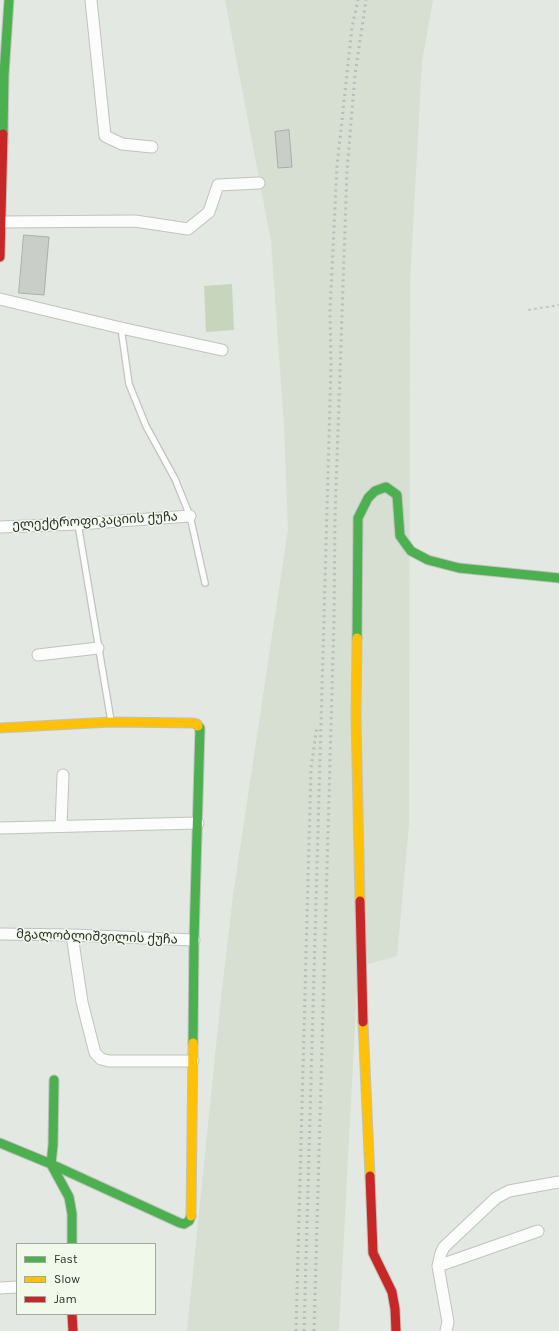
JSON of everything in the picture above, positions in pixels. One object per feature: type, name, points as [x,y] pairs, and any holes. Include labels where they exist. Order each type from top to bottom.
[{"type":"street","points":[[0,257],[2,75],[9,0]]},
{"type":"street","points":[[91,0],[105,136],[122,144],[152,147]]},
{"type":"street","points":[[1,222],[135,221],[188,229],[210,212],[218,185],[258,183]]},
{"type":"street","points":[[0,299],[222,350]]},
{"type":"street","points":[[396,1331],[394,1301],[390,1288],[373,1253],[362,986],[356,717],[358,518],[364,501],[377,489],[386,487],[397,495],[400,536],[411,551],[428,560],[459,568],[559,578]]},
{"type":"street","name":"ელექტროფიკაციის ქუჩა","points":[[0,527],[78,524],[190,516]]},
{"type":"street","points":[[38,655],[98,648]]},
{"type":"street","points":[[0,728],[111,722],[192,723],[197,724],[200,728],[194,940],[191,1215],[189,1221],[184,1224],[180,1223],[51,1164],[0,1143]]},
{"type":"street","points":[[61,826],[63,775]]},
{"type":"street","points":[[0,828],[198,823]]},
{"type":"street","name":"მგალობლიშვილის ქუჩა","points":[[0,934],[72,934],[194,940]]},
{"type":"street","points":[[72,934],[82,1002],[95,1053],[101,1059],[109,1061],[193,1061]]},
{"type":"street","points":[[54,1080],[54,1145],[51,1164],[69,1197],[72,1214],[72,1243]]},
{"type":"street","points":[[446,1331],[448,1322],[438,1266],[444,1247],[502,1194],[509,1191],[559,1182]]},
{"type":"street","points":[[438,1266],[538,1232]]},
{"type":"street","points":[[0,1288],[16,1286]]},
{"type":"street","points":[[72,1315],[73,1331]]},
{"type":"lane","points":[[121,328],[129,384],[146,426],[175,479],[190,516],[205,583]]},
{"type":"lane","points":[[78,524],[111,722]]},
{"type":"path","points":[[528,310],[559,305]]},
{"type":"shaded area","points":[[225,0],[433,0],[422,62],[410,284],[409,824],[397,956],[358,967],[339,1331],[187,1331],[233,895],[288,529],[284,426],[271,241]]},
{"type":"green space","points":[[232,284],[234,330],[206,332],[204,286]]},
{"type":"building","points":[[289,130],[292,167],[278,168],[275,132]]},
{"type":"building","points":[[24,235],[49,237],[44,295],[19,293]]},
{"type":"railway","points":[[304,1331],[331,367],[330,310],[337,166],[352,27],[358,0]]},
{"type":"railway","points":[[314,1331],[334,619],[335,517],[347,170],[355,75],[366,0]]},
{"type":"railway","points":[[296,1331],[311,768],[317,726]]},
{"type":"traffic: fast","points":[[3,134],[4,75],[9,0]]},
{"type":"traffic: fast","points":[[357,638],[358,518],[368,498],[375,491],[386,487],[397,495],[400,536],[411,551],[428,560],[459,568],[559,578]]},
{"type":"traffic: fast","points":[[193,1043],[194,940],[200,728],[198,726]]},
{"type":"traffic: fast","points":[[51,1164],[53,1145],[54,1080]]},
{"type":"traffic: fast","points":[[0,1143],[51,1164],[180,1223],[184,1224],[189,1221],[191,1216]]},
{"type":"traffic: fast","points":[[51,1164],[69,1197],[72,1214],[72,1243]]},
{"type":"traffic: slow","points":[[357,638],[356,717],[360,901]]},
{"type":"traffic: slow","points":[[0,728],[111,722],[192,723],[197,724],[198,726]]},
{"type":"traffic: slow","points":[[363,1022],[370,1176]]},
{"type":"traffic: slow","points":[[191,1216],[193,1043]]},
{"type":"traffic: jam","points":[[0,257],[3,134]]},
{"type":"traffic: jam","points":[[360,901],[363,1022]]},
{"type":"traffic: jam","points":[[370,1176],[373,1253],[392,1292],[395,1309],[396,1331]]},
{"type":"traffic: jam","points":[[72,1315],[73,1331]]}]
